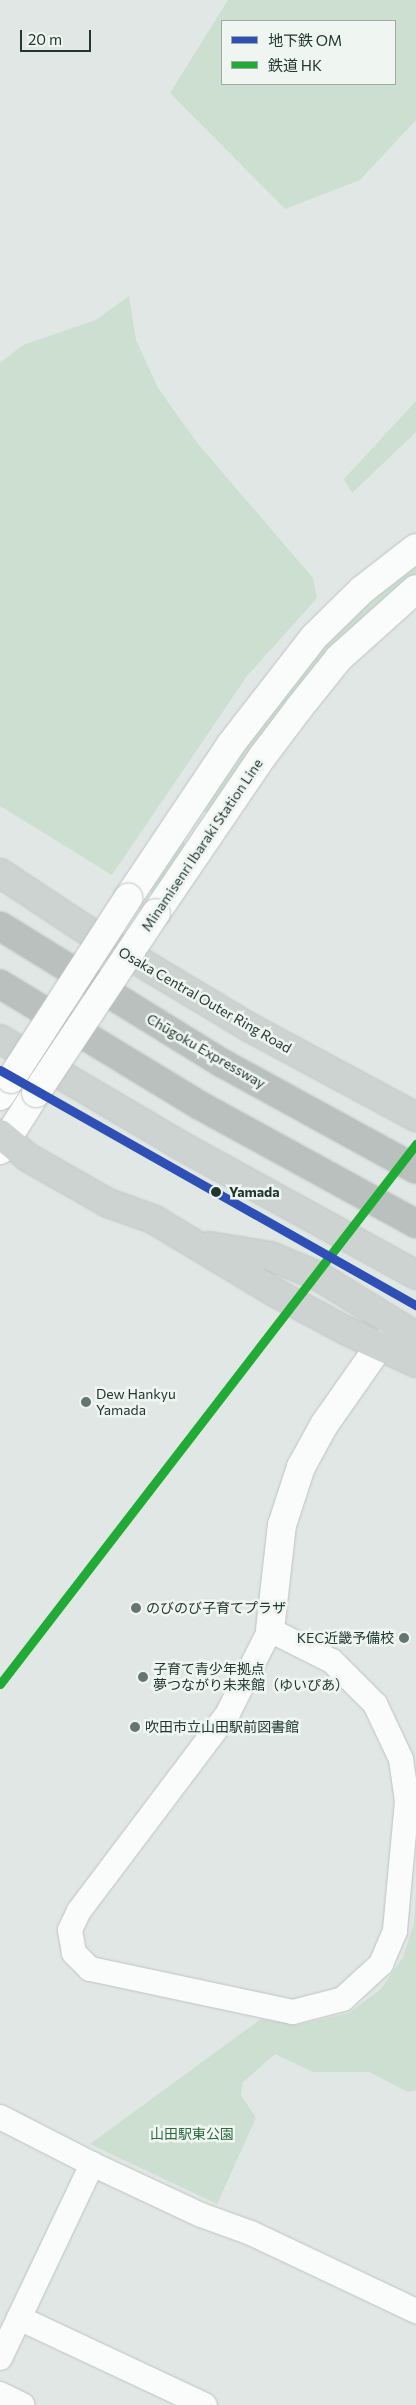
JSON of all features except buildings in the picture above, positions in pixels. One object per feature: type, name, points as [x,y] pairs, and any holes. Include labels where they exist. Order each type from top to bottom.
[{"type":"highway","name":"Chūgoku Expressway","points":[[0,926],[222,1062],[416,1169]]},
{"type":"highway","points":[[0,984],[199,1105],[416,1224]]},
{"type":"main road","points":[[6,1087],[128,898],[231,744],[314,637],[362,590],[416,548]]},
{"type":"main road","name":"Minamisenri Ibaraki Station Line","points":[[2,1141],[262,757],[339,658],[416,589]]},
{"type":"main road","name":"Osaka Central Outer Ring Road","points":[[0,873],[80,926],[247,1026],[416,1117]]},
{"type":"main road","points":[[0,1039],[178,1144],[416,1275]]},
{"type":"main road","points":[[2,1141],[100,1198],[153,1219],[274,1292],[416,1363]]},
{"type":"main road","points":[[190,1241],[219,1250],[270,1256],[344,1290],[416,1336]]},
{"type":"main road","points":[[270,1630],[282,1525],[302,1467],[324,1425],[380,1345],[400,1335],[416,1336]]},
{"type":"street","points":[[270,1630],[332,1661],[375,1704],[401,1759],[407,1801],[395,1931],[381,1964],[343,1999],[292,2012],[90,1969],[74,1953],[70,1930],[79,1911],[228,1713],[270,1630]]},
{"type":"street","points":[[0,2117],[92,2164],[201,2215],[251,2233],[416,2311]]},
{"type":"street","points":[[0,2357],[92,2164]]},
{"type":"street","points":[[19,2318],[205,2405]]},
{"type":"street","points":[[0,2394],[23,2405]]},
{"type":"green space","points":[[228,0],[416,0],[416,120],[360,180],[285,209],[170,93]]},
{"type":"green space","points":[[129,296],[136,340],[158,388],[198,444],[313,578],[317,598],[247,676],[112,875],[0,806],[0,363],[23,345],[96,320]]},
{"type":"green space","points":[[416,401],[416,432],[352,493],[344,479]]},
{"type":"green space","points":[[416,563],[416,575],[376,606],[210,812],[202,812],[201,807],[239,750],[323,645],[369,601]]},
{"type":"green space","points":[[183,841],[186,847],[154,893],[150,891],[149,887],[177,842]]},
{"type":"green space","name":"山田駅東公園","points":[[416,1892],[416,2090],[408,2092],[369,2072],[313,2072],[275,2054],[243,2082],[241,2095],[256,2118],[217,2204],[90,2144],[261,2019],[297,2025],[349,2013],[381,1989],[403,1957],[414,1923]]},
{"type":"metro line","name":"OM","points":[[0,1070],[416,1305]]},
{"type":"rail line","name":"HK","points":[[0,1684],[416,1144]]},
{"type":"place","name":"Yamada","points":[[216,1192]]},
{"type":"place","name":"Dew Hankyu Yamada","points":[[86,1402]]},
{"type":"place","name":"のびのび子育てプラザ","points":[[136,1608]]},
{"type":"place","name":"KEC近畿予備校","points":[[404,1638]]},
{"type":"place","name":"子育て青少年拠点 夢つながり未来館（ゆいぴあ）","points":[[143,1677]]},
{"type":"place","name":"吹田市立山田駅前図書館","points":[[135,1727]]}]
